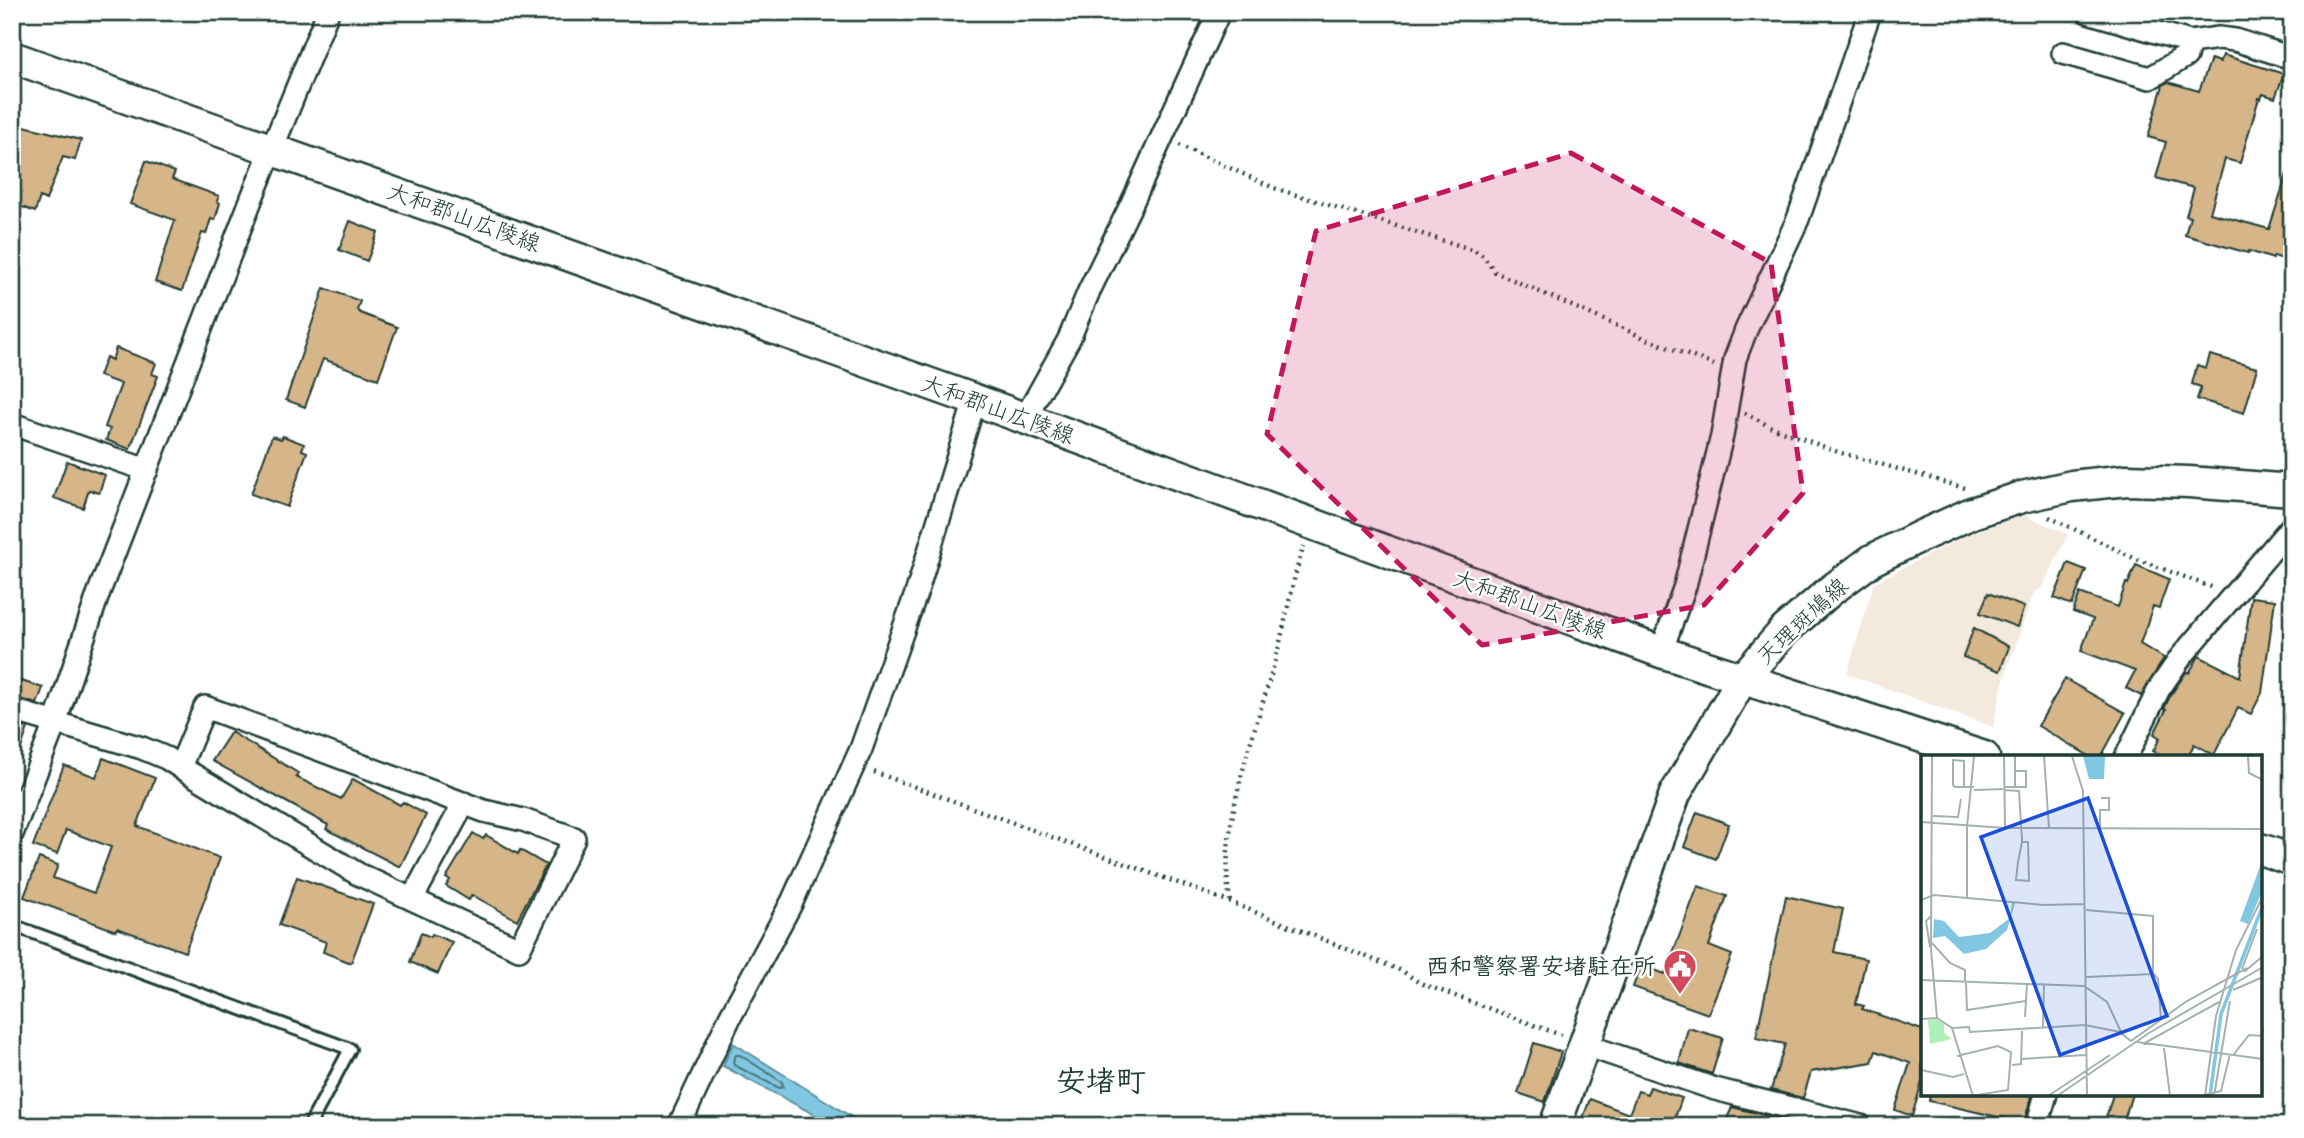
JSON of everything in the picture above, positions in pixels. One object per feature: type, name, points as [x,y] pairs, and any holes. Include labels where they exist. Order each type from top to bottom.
[{"type":"main road","name":"大和郡山広陵線","points":[[12,57],[1025,418],[1312,526],[1661,652],[1978,755]]},
{"type":"main road","name":"天理斑鳩線","points":[[1555,1126],[1675,794],[1742,679],[1785,630],[1830,591],[1862,568],[1919,537],[1972,513],[2022,497],[2072,486],[2127,480],[2292,490]]},
{"type":"main road","points":[[2262,850],[2292,860]]},
{"type":"street","points":[[12,834],[55,723],[99,592],[328,12]]},
{"type":"street","points":[[1025,418],[1069,339],[1219,12]]},
{"type":"street","points":[[1661,652],[1685,586],[1722,436],[1733,371],[1746,330],[1798,219],[1870,12]]},
{"type":"street","points":[[2088,12],[2190,43],[2219,38],[2235,40],[2292,58]]},
{"type":"street","points":[[2063,53],[2150,78],[2186,56],[2190,43]]},
{"type":"street","points":[[679,1126],[730,1017],[792,902],[855,764],[917,591],[975,400]]},
{"type":"street","points":[[12,424],[147,470]]},
{"type":"street","points":[[2127,755],[2159,689],[2180,657],[2292,526]]},
{"type":"street","points":[[12,710],[142,748],[166,758],[358,874],[519,950],[574,838],[523,820],[484,811],[205,707],[180,766]]},
{"type":"street","points":[[412,900],[464,803]]},
{"type":"street","points":[[1585,1045],[1715,1089],[1861,1126]]},
{"type":"street","points":[[2037,1126],[2045,1096]]},
{"type":"lane","points":[[12,925],[350,1049],[309,1126]]},
{"type":"path","points":[[1162,137],[1274,188],[1474,250],[1483,256],[1495,272],[1649,340],[1733,371]]},
{"type":"path","points":[[1230,902],[1226,881],[1239,786],[1271,677],[1301,555],[1312,526]]},
{"type":"path","points":[[855,764],[892,780],[1230,902],[1402,971],[1420,983],[1585,1045]]},
{"type":"highlighted area","points":[[1571,153],[1771,263],[1803,493],[1704,605],[1482,645],[1267,434],[1316,231]]},
{"type":"shaded area","points":[[2024,515],[2068,534],[2042,588],[2034,592],[2005,675],[1993,727],[1847,674],[1874,583],[1967,535]]},
{"type":"water","points":[[733,1043],[866,1126],[836,1126],[723,1066]]},
{"type":"building","points":[[2223,55],[2284,74],[2275,98],[2263,94],[2261,99],[2259,98],[2240,163],[2225,159],[2210,213],[2269,229],[2288,171],[2292,172],[2292,262],[2185,235],[2190,217],[2186,216],[2194,188],[2156,178],[2166,142],[2148,137],[2163,85],[2168,82],[2199,91],[2211,59],[2220,62]]},
{"type":"building","points":[[12,123],[81,140],[75,160],[63,157],[46,200],[40,197],[35,212],[12,203]]},
{"type":"building","points":[[146,161],[175,172],[172,179],[219,196],[217,201],[220,203],[215,220],[211,219],[206,234],[202,233],[182,291],[155,282],[175,220],[130,204]]},
{"type":"building","points":[[350,221],[378,232],[367,261],[339,250]]},
{"type":"building","points":[[324,288],[360,301],[357,310],[360,313],[397,327],[378,379],[323,359],[305,407],[286,400]]},
{"type":"building","points":[[116,348],[156,363],[152,374],[158,376],[130,449],[106,440],[110,429],[105,427],[121,384],[99,376],[106,357],[112,360]]},
{"type":"building","points":[[2210,355],[2257,368],[2244,413],[2197,399],[2201,387],[2192,384],[2197,365],[2206,368]]},
{"type":"building","points":[[272,436],[281,439],[283,436],[304,444],[302,450],[307,452],[287,507],[251,494]]},
{"type":"building","points":[[67,461],[105,475],[99,493],[89,490],[83,508],[54,498]]},
{"type":"building","points":[[2068,563],[2086,570],[2072,605],[2054,598]]},
{"type":"building","points":[[2136,565],[2169,579],[2159,608],[2153,606],[2140,644],[2164,658],[2141,696],[2126,688],[2135,671],[2081,651],[2093,619],[2073,612],[2080,593],[2118,607],[2126,583],[2128,584]]},
{"type":"building","points":[[1988,593],[2024,607],[2017,627],[1980,613]]},
{"type":"building","points":[[2251,597],[2275,600],[2262,693],[2251,714],[2238,708],[2214,755],[2194,744],[2189,755],[2160,755],[2153,751],[2160,738],[2154,734],[2170,696],[2199,656],[2240,677]]},
{"type":"building","points":[[1974,628],[2009,647],[2000,671],[1963,657]]},
{"type":"building","points":[[12,678],[43,688],[37,704],[12,697]]},
{"type":"building","points":[[2065,679],[2125,713],[2102,755],[2088,755],[2038,726]]},
{"type":"building","points":[[12,724],[28,728],[14,767],[12,766]]},
{"type":"building","points":[[231,732],[298,773],[296,777],[341,799],[353,779],[400,805],[403,802],[426,815],[400,867],[326,829],[328,825],[212,761]]},
{"type":"building","points":[[103,758],[155,778],[137,826],[220,858],[185,952],[117,928],[116,931],[24,897],[39,858],[58,865],[53,878],[94,893],[111,847],[66,830],[57,854],[33,846],[64,765],[96,777]]},
{"type":"building","points":[[1697,812],[1729,824],[1716,859],[1684,847]]},
{"type":"building","points":[[473,833],[483,839],[486,835],[518,854],[520,850],[546,865],[517,920],[472,895],[469,900],[446,886],[450,880],[446,878]]},
{"type":"building","points":[[297,877],[373,904],[351,963],[323,952],[326,942],[279,925]]},
{"type":"building","points":[[1698,886],[1727,896],[1709,946],[1732,955],[1708,1014],[1633,987],[1641,965],[1665,974]]},
{"type":"building","points":[[1786,896],[1843,909],[1834,952],[1866,959],[1856,1004],[1864,1006],[1862,1009],[1921,1030],[1921,1085],[1912,1116],[1895,1110],[1910,1063],[1876,1051],[1872,1062],[1811,1072],[1803,1098],[1771,1090],[1785,1044],[1756,1038]]},
{"type":"building","points":[[421,933],[431,937],[432,934],[452,942],[438,974],[410,962]]},
{"type":"building","points":[[1688,1028],[1723,1038],[1712,1074],[1679,1063]]},
{"type":"building","points":[[1534,1043],[1561,1052],[1545,1102],[1518,1093]]},
{"type":"building","points":[[1650,1087],[1682,1098],[1672,1126],[1603,1126],[1583,1118],[1590,1099],[1629,1114],[1638,1091],[1647,1094]]},
{"type":"building","points":[[1930,1096],[2031,1096],[2024,1123],[1929,1101]]},
{"type":"building","points":[[2112,1096],[2131,1096],[2123,1124],[2106,1118]]},
{"type":"building","points":[[1732,1107],[1795,1123],[1794,1126],[1724,1126]]},
{"type":"place","name":"西和警察署安堵駐在所","points":[[1680,996]]},
{"type":"district","name":"安堵町","points":[[1101,1081]]}]
